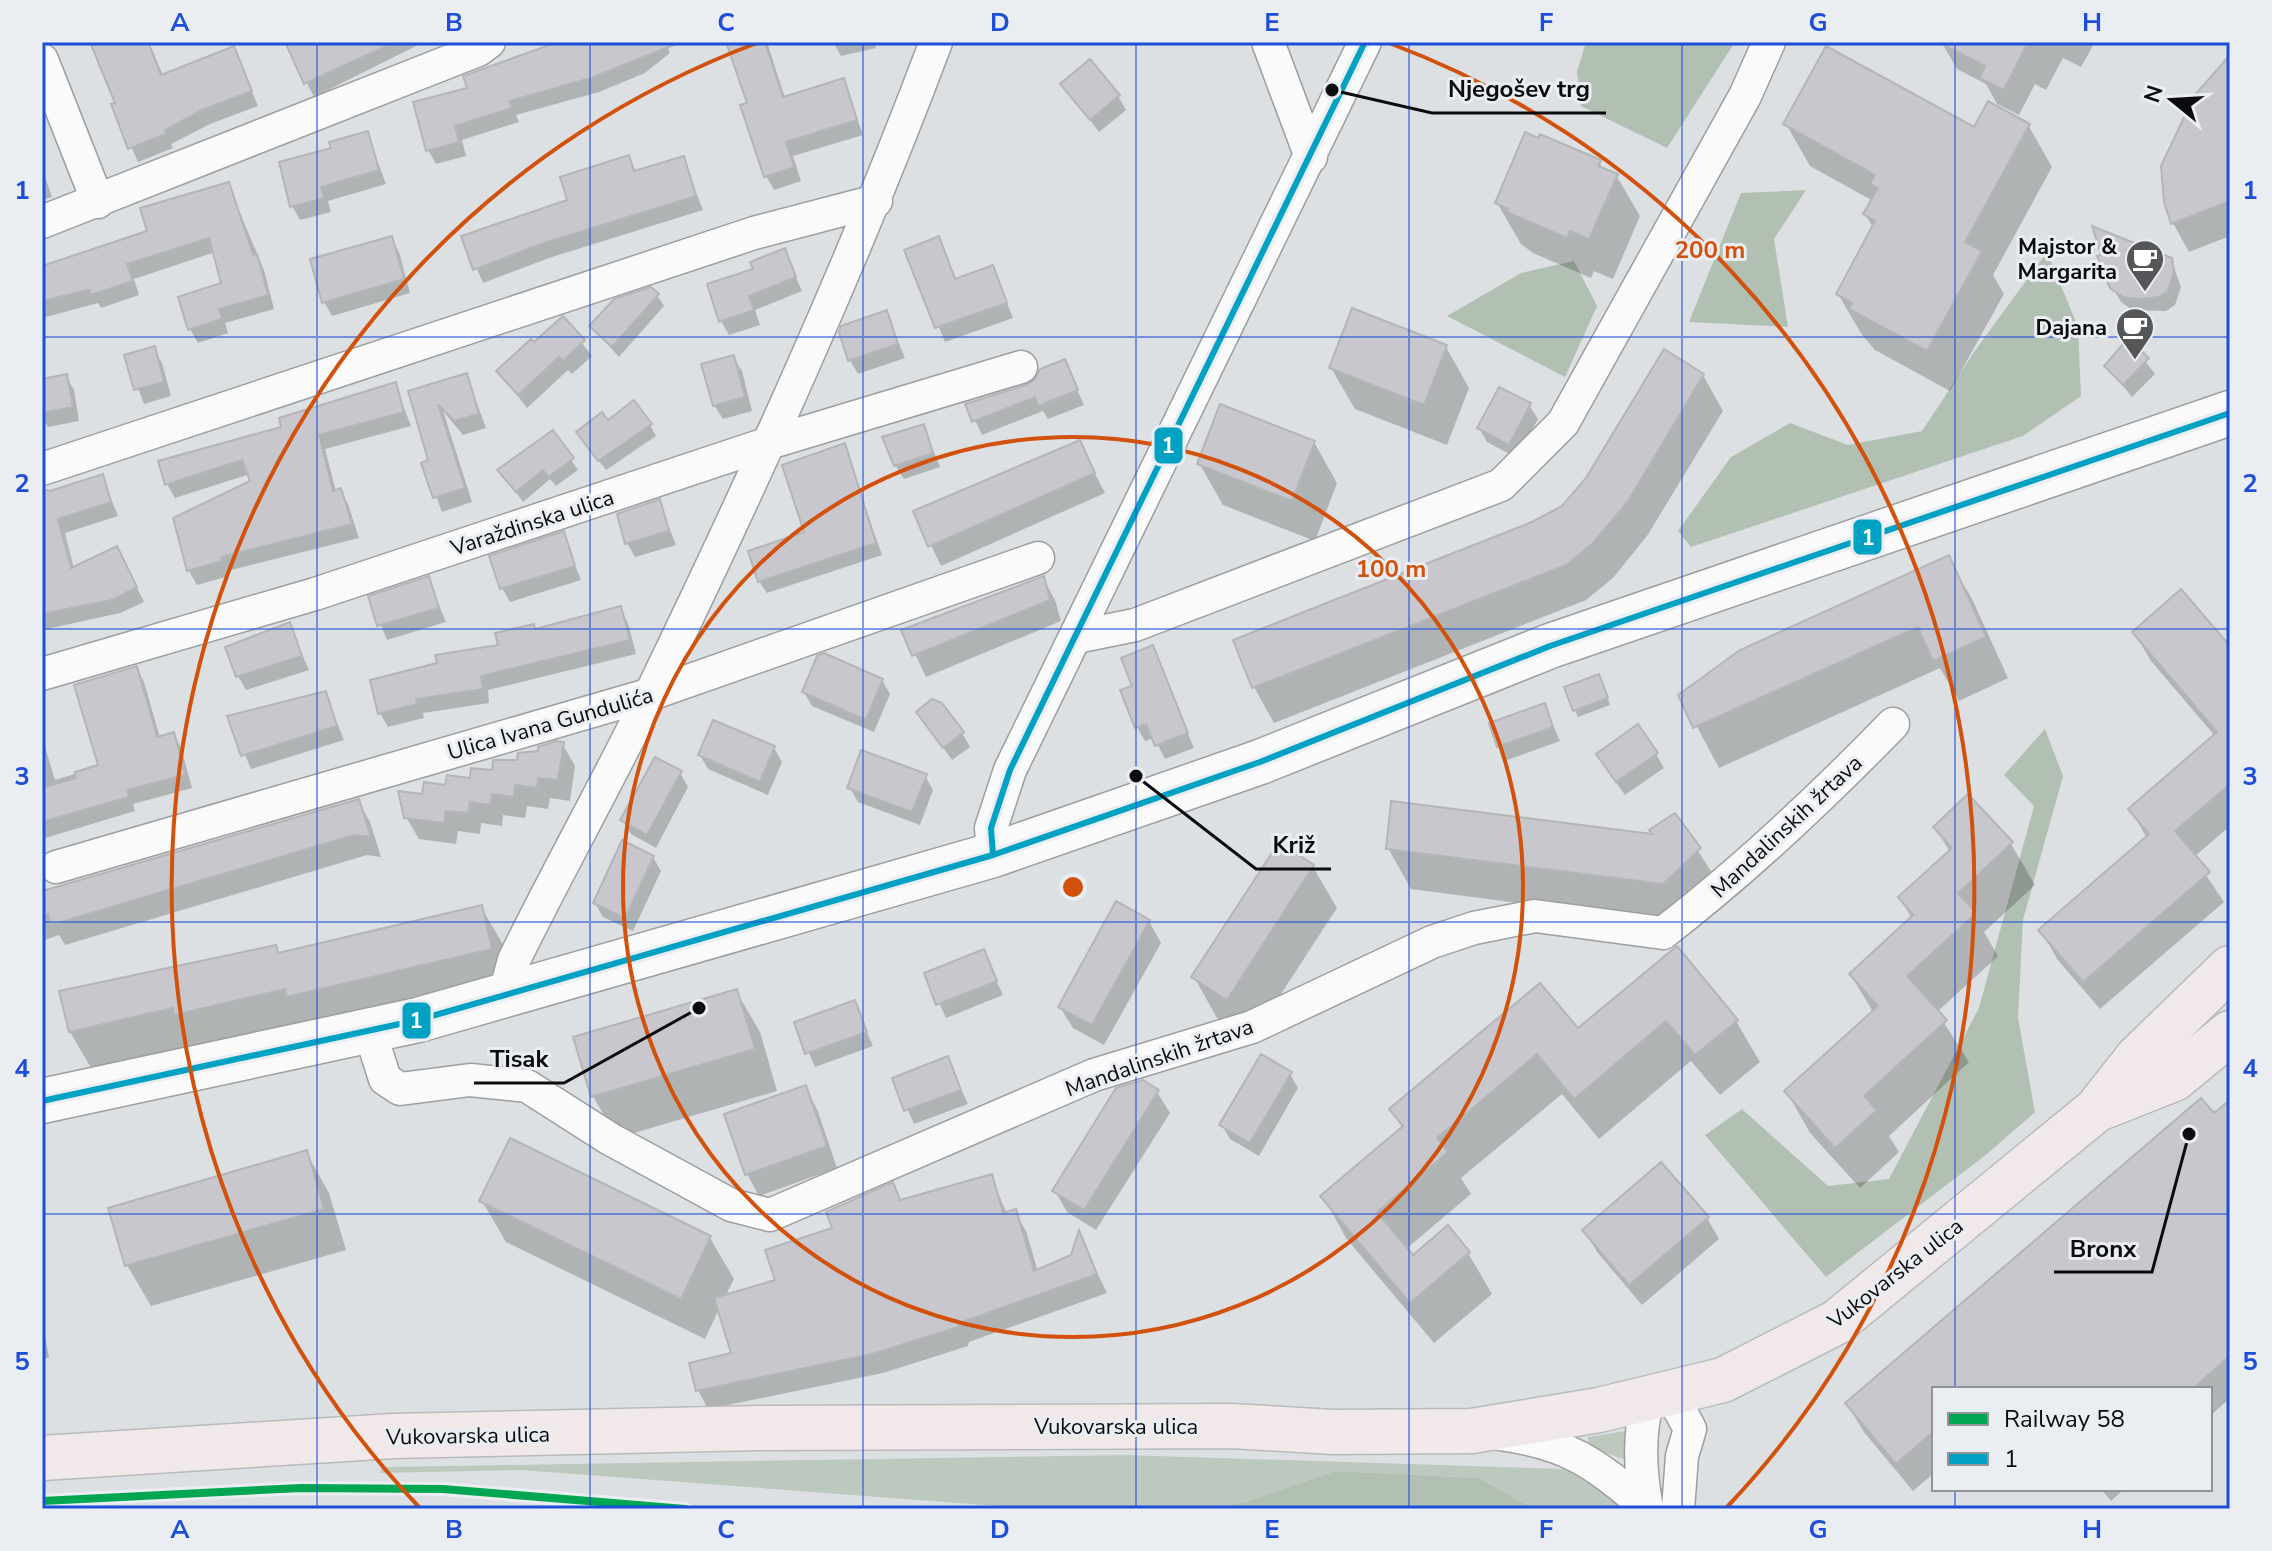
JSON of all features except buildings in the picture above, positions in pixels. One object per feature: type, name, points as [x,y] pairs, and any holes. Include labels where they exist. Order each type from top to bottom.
[{"type":"main road","points":[[42,1101],[370,1032],[504,997],[993,855],[1260,762],[1550,646],[2226,417]]},
{"type":"main road","name":"Vukovarska ulica","points":[[42,1458],[393,1436],[743,1428],[1232,1426],[1333,1432],[1472,1431],[1555,1419],[1723,1380],[1837,1322],[2096,1110],[2137,1058],[2230,968]]},
{"type":"main road","name":"Vukovarska ulica","points":[[2096,1110],[2174,1079],[2230,1033]]},
{"type":"street","points":[[42,222],[478,50],[489,42]]},
{"type":"street","points":[[504,997],[520,948],[651,694],[769,443],[876,201],[936,42]]},
{"type":"street","points":[[1268,42],[1311,157]]},
{"type":"street","points":[[993,855],[991,828],[1005,783],[1365,42]]},
{"type":"street","points":[[1076,637],[1135,625],[1501,485],[1563,423],[1745,96],[1769,42]]},
{"type":"street","points":[[42,60],[98,202]]},
{"type":"street","points":[[42,469],[754,233],[876,201]]},
{"type":"street","name":"Varaždinska ulica","points":[[42,674],[315,594],[769,443],[1021,367]]},
{"type":"street","name":"Ulica Ivana Gundulića","points":[[56,867],[651,694],[1038,558]]},
{"type":"street","name":"Mandalinskih žrtava","points":[[370,1032],[385,1079],[400,1089],[470,1080],[527,1086],[610,1139],[731,1205],[770,1215],[1094,1075],[1252,1027],[1432,942],[1474,928],[1535,916],[1663,933],[1736,878],[1812,808],[1893,724]]},
{"type":"street","points":[[1657,1396],[1678,1407],[1690,1429],[1682,1456],[1657,1508],[1639,1455],[1641,1424],[1657,1396]]},
{"type":"street","points":[[1472,1431],[1518,1437],[1575,1452],[1657,1508]]},
{"type":"shaded area","points":[[1626,1431],[1626,1460],[1589,1447],[1588,1437]]},
{"type":"shaded area","points":[[1126,1455],[1564,1469],[1597,1479],[1627,1509],[1534,1509],[1480,1478],[1335,1471],[1245,1502],[1208,1509],[1037,1509],[521,1470],[380,1473],[382,1467]]},
{"type":"green space","points":[[1586,42],[1735,42],[1667,148],[1581,106],[1577,72]]},
{"type":"green space","points":[[1806,190],[1774,239],[1788,327],[1689,322],[1741,193]]},
{"type":"green space","points":[[2047,252],[2078,327],[2081,396],[2023,436],[1691,547],[1678,531],[1731,457],[1790,423],[1848,445],[1922,431],[1974,352]]},
{"type":"green space","points":[[1574,261],[1597,306],[1565,377],[1447,316],[1521,273]]},
{"type":"green space","points":[[2045,729],[2063,776],[2023,920],[2018,1018],[2035,1112],[1987,1154],[1826,1277],[1705,1135],[1742,1109],[1828,1186],[1889,1179],[1979,1008],[2034,806],[2004,775]]},
{"type":"green space","points":[[1335,1471],[1480,1478],[1534,1509],[1208,1509],[1245,1502]]},
{"type":"rail line","name":"58","points":[[42,1501],[301,1488],[443,1489],[685,1509]]},
{"type":"transit line","name":"1","points":[[993,855],[991,828],[1010,770],[1365,42]]},
{"type":"transit line","name":"1","points":[[42,1101],[418,1020],[993,855],[1260,762],[1550,646],[2230,413]]},
{"type":"place","name":"Njegošev trg","points":[[1332,90]]},
{"type":"place","name":"Majstor & Margarita","points":[[2145,293]]},
{"type":"place","name":"Dajana","points":[[2135,361]]},
{"type":"place","name":"Križ","points":[[1136,776]]},
{"type":"place","name":"Tisak","points":[[699,1008]]},
{"type":"place","name":"Bronx","points":[[2189,1134]]}]
